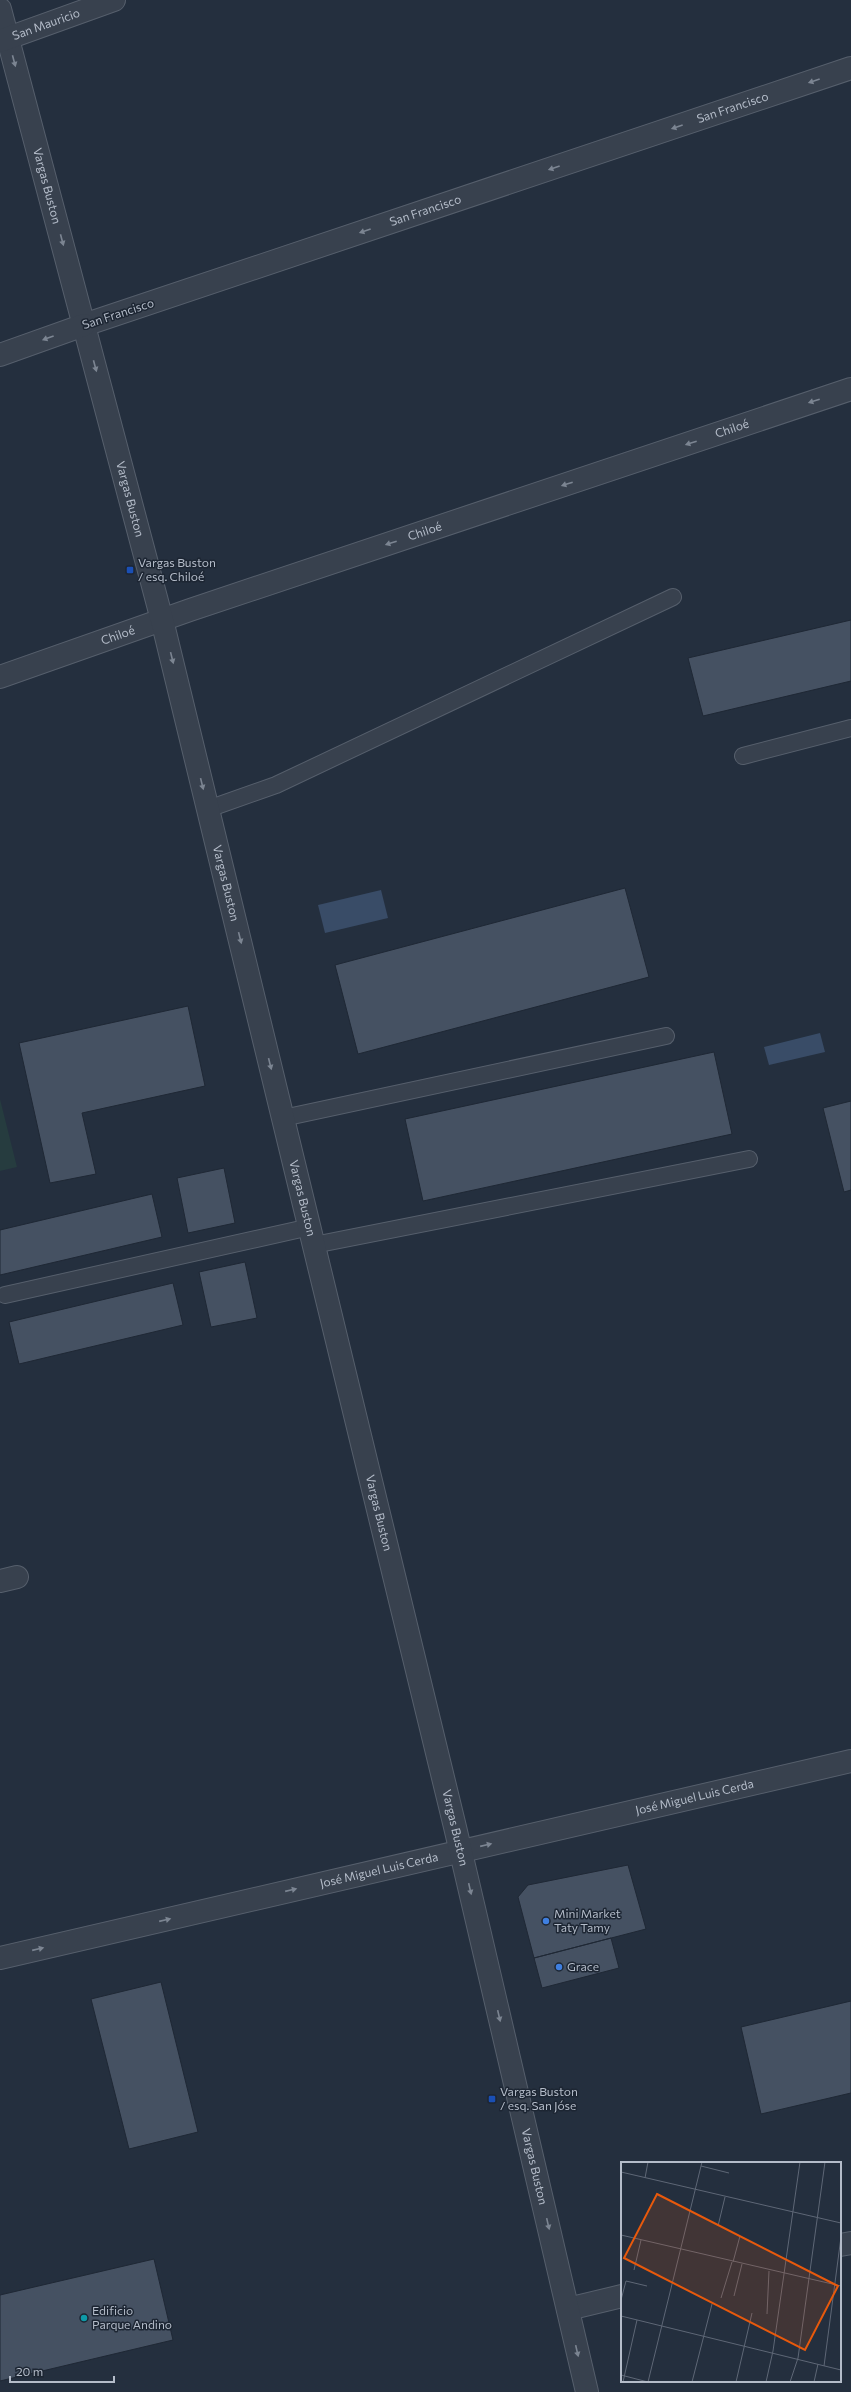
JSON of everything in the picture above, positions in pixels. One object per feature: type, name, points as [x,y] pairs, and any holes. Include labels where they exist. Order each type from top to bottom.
[{"type":"street","name":"San Mauricio","points":[[4,39],[114,0]]},
{"type":"street","name":"Vargas Buston","points":[[0,9],[4,39],[84,325],[162,620],[461,1851],[587,2392]]},
{"type":"street","name":"San Francisco","points":[[0,355],[84,325],[851,68]]},
{"type":"street","name":"Chiloé","points":[[0,677],[162,620],[851,389]]},
{"type":"street","name":"José Miguel Luis Cerda","points":[[0,1958],[851,1761]]},
{"type":"street","points":[[841,2246],[851,2243]]},
{"type":"street","points":[[568,2309],[621,2296]]},
{"type":"lane","points":[[208,809],[276,785],[673,597]]},
{"type":"lane","points":[[743,756],[851,728]]},
{"type":"lane","points":[[283,1118],[666,1036]]},
{"type":"lane","points":[[4,1295],[312,1236],[749,1159]]},
{"type":"green space","points":[[0,1099],[17,1167],[0,1171]]},
{"type":"water","points":[[381,890],[388,918],[325,933],[318,905]]},
{"type":"water","points":[[820,1033],[825,1052],[769,1065],[764,1047]]},
{"type":"building","points":[[851,620],[851,681],[703,716],[688,658]]},
{"type":"building","points":[[625,888],[649,977],[358,1054],[335,965]]},
{"type":"building","points":[[188,1006],[205,1086],[82,1113],[96,1174],[50,1183],[19,1043]]},
{"type":"building","points":[[714,1052],[732,1134],[423,1201],[405,1119]]},
{"type":"building","points":[[851,1101],[851,1190],[844,1192],[823,1108]]},
{"type":"building","points":[[224,1168],[235,1223],[188,1233],[177,1178]]},
{"type":"building","points":[[152,1194],[162,1237],[0,1275],[0,1230]]},
{"type":"building","points":[[245,1262],[257,1318],[211,1327],[199,1272]]},
{"type":"building","points":[[173,1283],[183,1325],[19,1364],[9,1322]]},
{"type":"building","points":[[628,1865],[646,1929],[534,1958],[518,1897],[528,1885]]},
{"type":"building","points":[[611,1938],[619,1968],[542,1988],[534,1958]]},
{"type":"building","points":[[161,1982],[198,2132],[129,2149],[91,1999]]},
{"type":"building","points":[[851,2001],[851,2093],[761,2114],[741,2027]]},
{"type":"building","name":"Edificio Parque Andino","points":[[154,2259],[173,2340],[0,2381],[0,2295]]},
{"type":"place","name":"Vargas Buston / esq. Chiloé","points":[[130,570]]},
{"type":"place","name":"Mini Market Taty Tamy","points":[[546,1921]]},
{"type":"place","name":"Grace","points":[[559,1967]]},
{"type":"place","name":"Vargas Buston / esq. San Jóse","points":[[492,2099]]},
{"type":"place","name":"Edificio Parque Andino","points":[[84,2318]]}]
